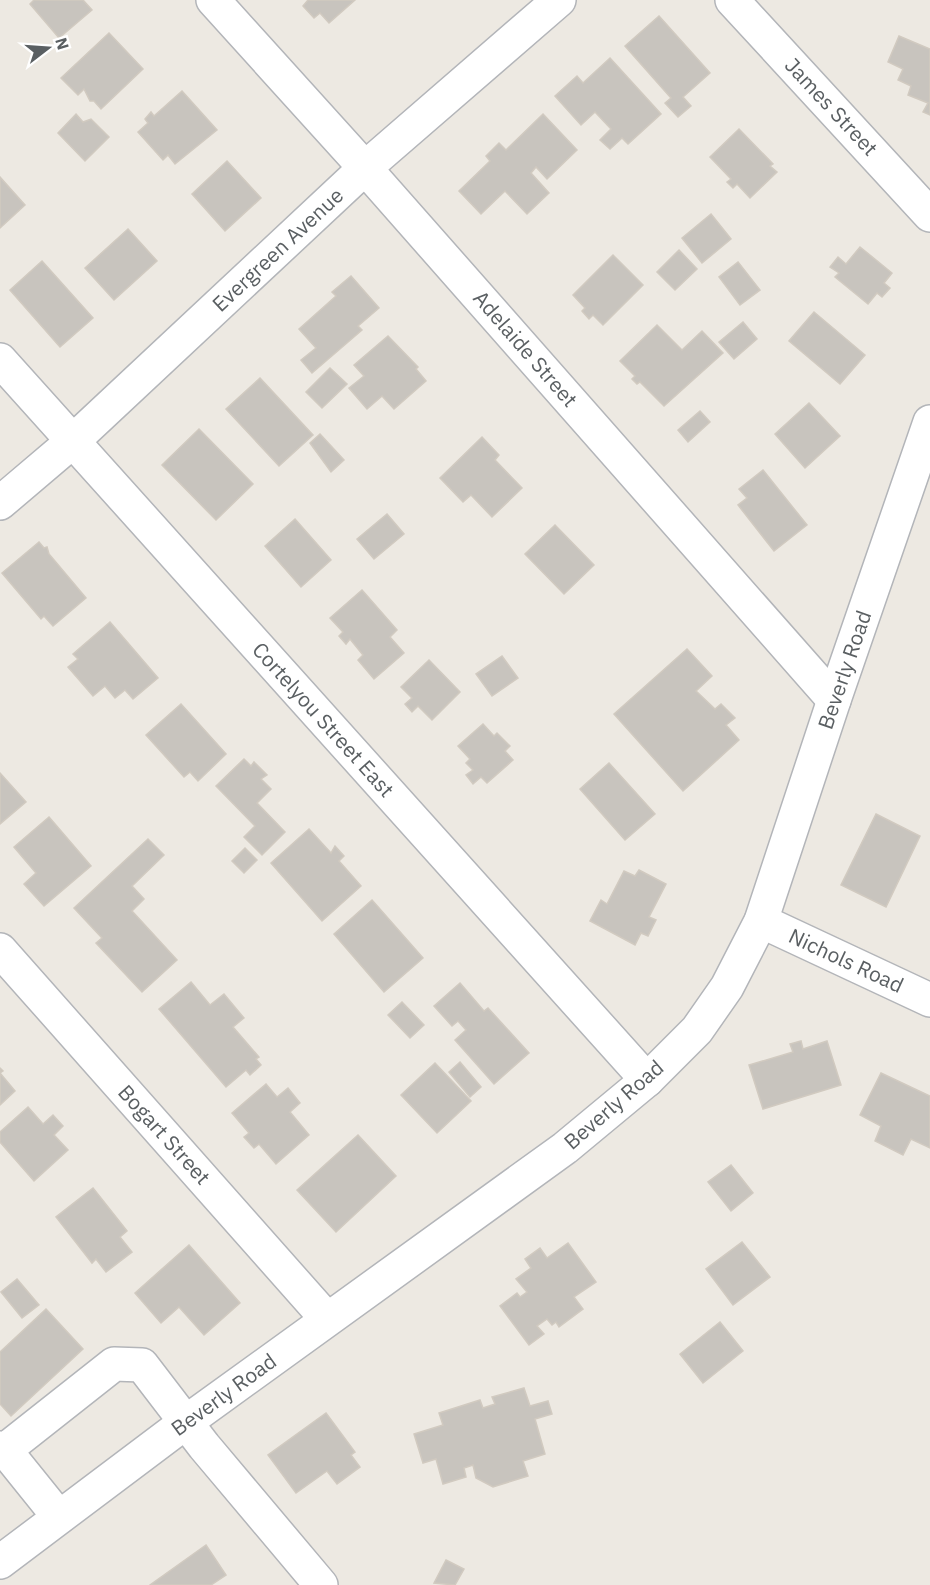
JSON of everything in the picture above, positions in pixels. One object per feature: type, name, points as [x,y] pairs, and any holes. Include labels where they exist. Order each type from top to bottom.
[{"type":"street","name":"Adelaide Street","points":[[213,0],[365,168],[834,700]]},
{"type":"street","name":"Evergreen Avenue","points":[[0,503],[73,441],[365,168],[559,0]]},
{"type":"street","name":"James Street","points":[[732,0],[930,215]]},
{"type":"street","name":"Cortelyou Street East","points":[[0,360],[647,1080]]},
{"type":"street","name":"Beverly Road","points":[[0,1562],[186,1422],[565,1148],[647,1080],[696,1030],[726,987],[761,921],[834,700],[927,441]]},
{"type":"street","name":"Nichols Road","points":[[761,921],[930,1000]]},
{"type":"street","name":"Bogart Street","points":[[0,950],[327,1319]]},
{"type":"street","points":[[59,1516],[2,1449],[114,1364],[142,1365],[186,1422],[321,1585]]},
{"type":"building","points":[[34,0],[83,0],[92,10],[59,38],[30,4]]},
{"type":"building","points":[[308,0],[355,0],[329,23],[320,13],[314,18],[303,6]]},
{"type":"building","points":[[659,16],[710,73],[683,97],[691,106],[678,117],[665,103],[671,98],[625,46]]},
{"type":"building","points":[[109,33],[143,69],[101,109],[94,101],[90,101],[84,89],[78,95],[61,78]]},
{"type":"building","points":[[899,36],[930,49],[930,115],[923,112],[928,103],[908,95],[911,86],[898,80],[903,69],[888,62]]},
{"type":"building","points":[[610,58],[661,114],[628,144],[622,138],[610,149],[600,140],[611,129],[595,112],[581,125],[555,96],[577,76],[583,83]]},
{"type":"building","points":[[182,91],[217,130],[175,164],[168,155],[163,160],[138,132],[148,123],[145,119],[151,112],[154,116]]},
{"type":"building","points":[[76,114],[83,122],[91,119],[109,137],[85,161],[58,133]]},
{"type":"building","points":[[543,114],[577,150],[547,179],[536,167],[531,173],[549,193],[527,214],[505,191],[481,214],[459,191],[490,161],[486,156],[499,143],[506,150]]},
{"type":"building","points":[[739,129],[773,164],[770,166],[777,172],[750,198],[737,184],[733,188],[727,182],[731,179],[710,157]]},
{"type":"building","points":[[227,161],[261,198],[225,231],[192,194]]},
{"type":"building","points":[[0,177],[25,205],[0,228]]},
{"type":"building","points":[[711,214],[731,239],[702,263],[682,238]]},
{"type":"building","points":[[128,229],[157,261],[114,300],[85,268]]},
{"type":"building","points":[[860,247],[892,273],[884,283],[890,288],[882,297],[877,293],[868,304],[835,277],[839,273],[830,267],[838,257],[846,264]]},
{"type":"building","points":[[679,250],[697,269],[675,290],[657,272]]},
{"type":"building","points":[[613,255],[643,285],[603,325],[593,315],[589,319],[582,311],[585,308],[573,295]]},
{"type":"building","points":[[42,261],[93,318],[60,347],[10,290]]},
{"type":"building","points":[[738,262],[760,290],[740,305],[719,277]]},
{"type":"building","points":[[351,276],[379,308],[358,326],[362,330],[312,373],[301,360],[316,348],[299,329],[336,296],[332,292]]},
{"type":"building","points":[[814,312],[865,355],[840,384],[789,341]]},
{"type":"building","points":[[743,322],[757,339],[734,359],[719,342]]},
{"type":"building","points":[[657,325],[682,350],[702,331],[723,353],[664,406],[640,382],[637,384],[632,379],[635,376],[620,361]]},
{"type":"building","points":[[388,336],[418,367],[416,369],[426,381],[394,409],[382,396],[367,409],[349,388],[364,376],[354,365]]},
{"type":"building","points":[[330,368],[347,384],[322,408],[306,392]]},
{"type":"building","points":[[260,378],[313,435],[279,466],[226,409]]},
{"type":"building","points":[[809,403],[840,436],[805,468],[775,434]]},
{"type":"building","points":[[700,411],[710,422],[688,442],[678,430]]},
{"type":"building","points":[[199,429],[253,484],[216,520],[162,465]]},
{"type":"building","points":[[320,434],[344,460],[331,472],[310,443]]},
{"type":"building","points":[[482,437],[499,455],[495,460],[522,488],[492,517],[471,495],[463,502],[440,478]]},
{"type":"building","points":[[763,470],[807,525],[774,551],[738,505],[747,498],[739,489]]},
{"type":"building","points":[[387,514],[404,534],[374,559],[357,539]]},
{"type":"building","points":[[295,519],[331,560],[301,587],[265,546]]},
{"type":"building","points":[[555,525],[594,565],[564,594],[525,554]]},
{"type":"building","points":[[39,542],[44,548],[47,547],[49,554],[86,598],[53,626],[44,616],[41,619],[2,573]]},
{"type":"building","points":[[362,590],[397,630],[390,637],[404,653],[374,679],[358,660],[363,655],[350,639],[346,644],[339,636],[343,632],[330,618]]},
{"type":"building","points":[[110,622],[158,678],[133,699],[125,690],[115,698],[105,686],[93,696],[68,667],[78,659],[73,654]]},
{"type":"building","points":[[687,649],[712,676],[696,691],[715,709],[721,704],[735,718],[726,725],[739,740],[683,791],[614,714]]},
{"type":"building","points":[[502,656],[518,678],[492,696],[476,674]]},
{"type":"building","points":[[429,660],[460,692],[432,720],[418,706],[412,712],[405,704],[412,698],[401,687]]},
{"type":"building","points":[[181,704],[226,754],[198,781],[190,772],[184,777],[146,735]]},
{"type":"building","points":[[483,724],[494,736],[497,733],[510,746],[505,751],[513,760],[487,783],[481,777],[473,784],[466,775],[473,770],[466,763],[470,759],[458,746]]},
{"type":"building","points":[[244,759],[251,766],[254,762],[267,775],[261,779],[271,789],[257,803],[285,832],[262,855],[244,837],[255,826],[216,786]]},
{"type":"building","points":[[609,763],[655,814],[625,840],[580,789]]},
{"type":"building","points":[[0,773],[26,802],[0,824]]},
{"type":"building","points":[[876,814],[920,836],[886,907],[841,885]]},
{"type":"building","points":[[49,817],[91,866],[44,906],[24,884],[36,873],[14,847]]},
{"type":"building","points":[[309,829],[331,853],[335,846],[344,856],[339,861],[361,886],[322,921],[271,863]]},
{"type":"building","points":[[148,839],[164,855],[132,886],[144,899],[132,911],[177,960],[142,992],[96,943],[102,938],[74,908]]},
{"type":"building","points":[[245,848],[257,860],[244,873],[232,861]]},
{"type":"building","points":[[639,870],[666,884],[649,917],[656,920],[648,936],[641,933],[635,945],[590,921],[601,900],[607,904],[624,871],[635,876]]},
{"type":"building","points":[[372,900],[423,958],[384,992],[334,934]]},
{"type":"building","points":[[191,982],[210,1005],[224,994],[244,1018],[233,1027],[259,1057],[256,1059],[261,1065],[250,1075],[246,1070],[226,1087],[159,1009]]},
{"type":"building","points":[[460,983],[484,1011],[488,1008],[529,1053],[494,1084],[455,1040],[466,1030],[458,1021],[452,1026],[434,1006]]},
{"type":"building","points":[[402,1002],[424,1025],[410,1038],[388,1015]]},
{"type":"building","points":[[801,1041],[803,1049],[827,1041],[841,1085],[763,1109],[749,1065],[793,1052],[790,1044]]},
{"type":"building","points":[[460,1062],[481,1087],[470,1097],[449,1072]]},
{"type":"building","points":[[435,1063],[471,1101],[437,1133],[401,1095]]},
{"type":"building","points":[[0,1073],[15,1091],[0,1105]]},
{"type":"building","points":[[881,1073],[930,1096],[930,1148],[911,1139],[903,1155],[875,1141],[881,1126],[860,1115]]},
{"type":"building","points":[[266,1084],[277,1097],[288,1088],[300,1103],[290,1112],[309,1135],[276,1164],[259,1144],[254,1148],[244,1137],[249,1133],[232,1113]]},
{"type":"building","points":[[28,1107],[43,1124],[53,1115],[63,1126],[54,1135],[68,1150],[34,1181],[0,1142],[0,1132]]},
{"type":"building","points":[[358,1135],[396,1176],[336,1232],[297,1190]]},
{"type":"building","points":[[731,1165],[753,1193],[731,1211],[708,1182]]},
{"type":"building","points":[[93,1188],[127,1231],[120,1237],[132,1252],[106,1272],[96,1259],[92,1263],[56,1217]]},
{"type":"building","points":[[742,1242],[770,1277],[733,1305],[706,1269]]},
{"type":"building","points":[[568,1243],[596,1282],[574,1297],[583,1309],[559,1327],[556,1322],[552,1325],[547,1319],[537,1326],[544,1334],[529,1345],[500,1306],[517,1293],[520,1297],[527,1292],[516,1279],[531,1268],[525,1259],[540,1248],[547,1258]]},
{"type":"building","points":[[189,1245],[240,1303],[204,1335],[179,1307],[161,1323],[135,1293]]},
{"type":"building","points":[[17,1279],[39,1305],[22,1318],[1,1292]]},
{"type":"building","points":[[46,1309],[83,1349],[11,1416],[0,1404],[0,1352]]},
{"type":"building","points":[[720,1322],[743,1351],[703,1383],[680,1354]]},
{"type":"building","points":[[524,1388],[530,1406],[548,1401],[552,1414],[535,1419],[545,1454],[523,1461],[528,1476],[493,1487],[476,1478],[473,1465],[464,1468],[466,1477],[443,1484],[436,1459],[423,1463],[414,1434],[443,1425],[439,1413],[480,1400],[483,1408],[495,1404],[492,1397]]},
{"type":"building","points":[[326,1413],[355,1452],[351,1455],[360,1467],[337,1484],[327,1471],[296,1493],[268,1455]]},
{"type":"building","points":[[206,1545],[226,1575],[211,1585],[150,1585]]},
{"type":"building","points":[[446,1560],[464,1569],[455,1585],[434,1583]]}]
